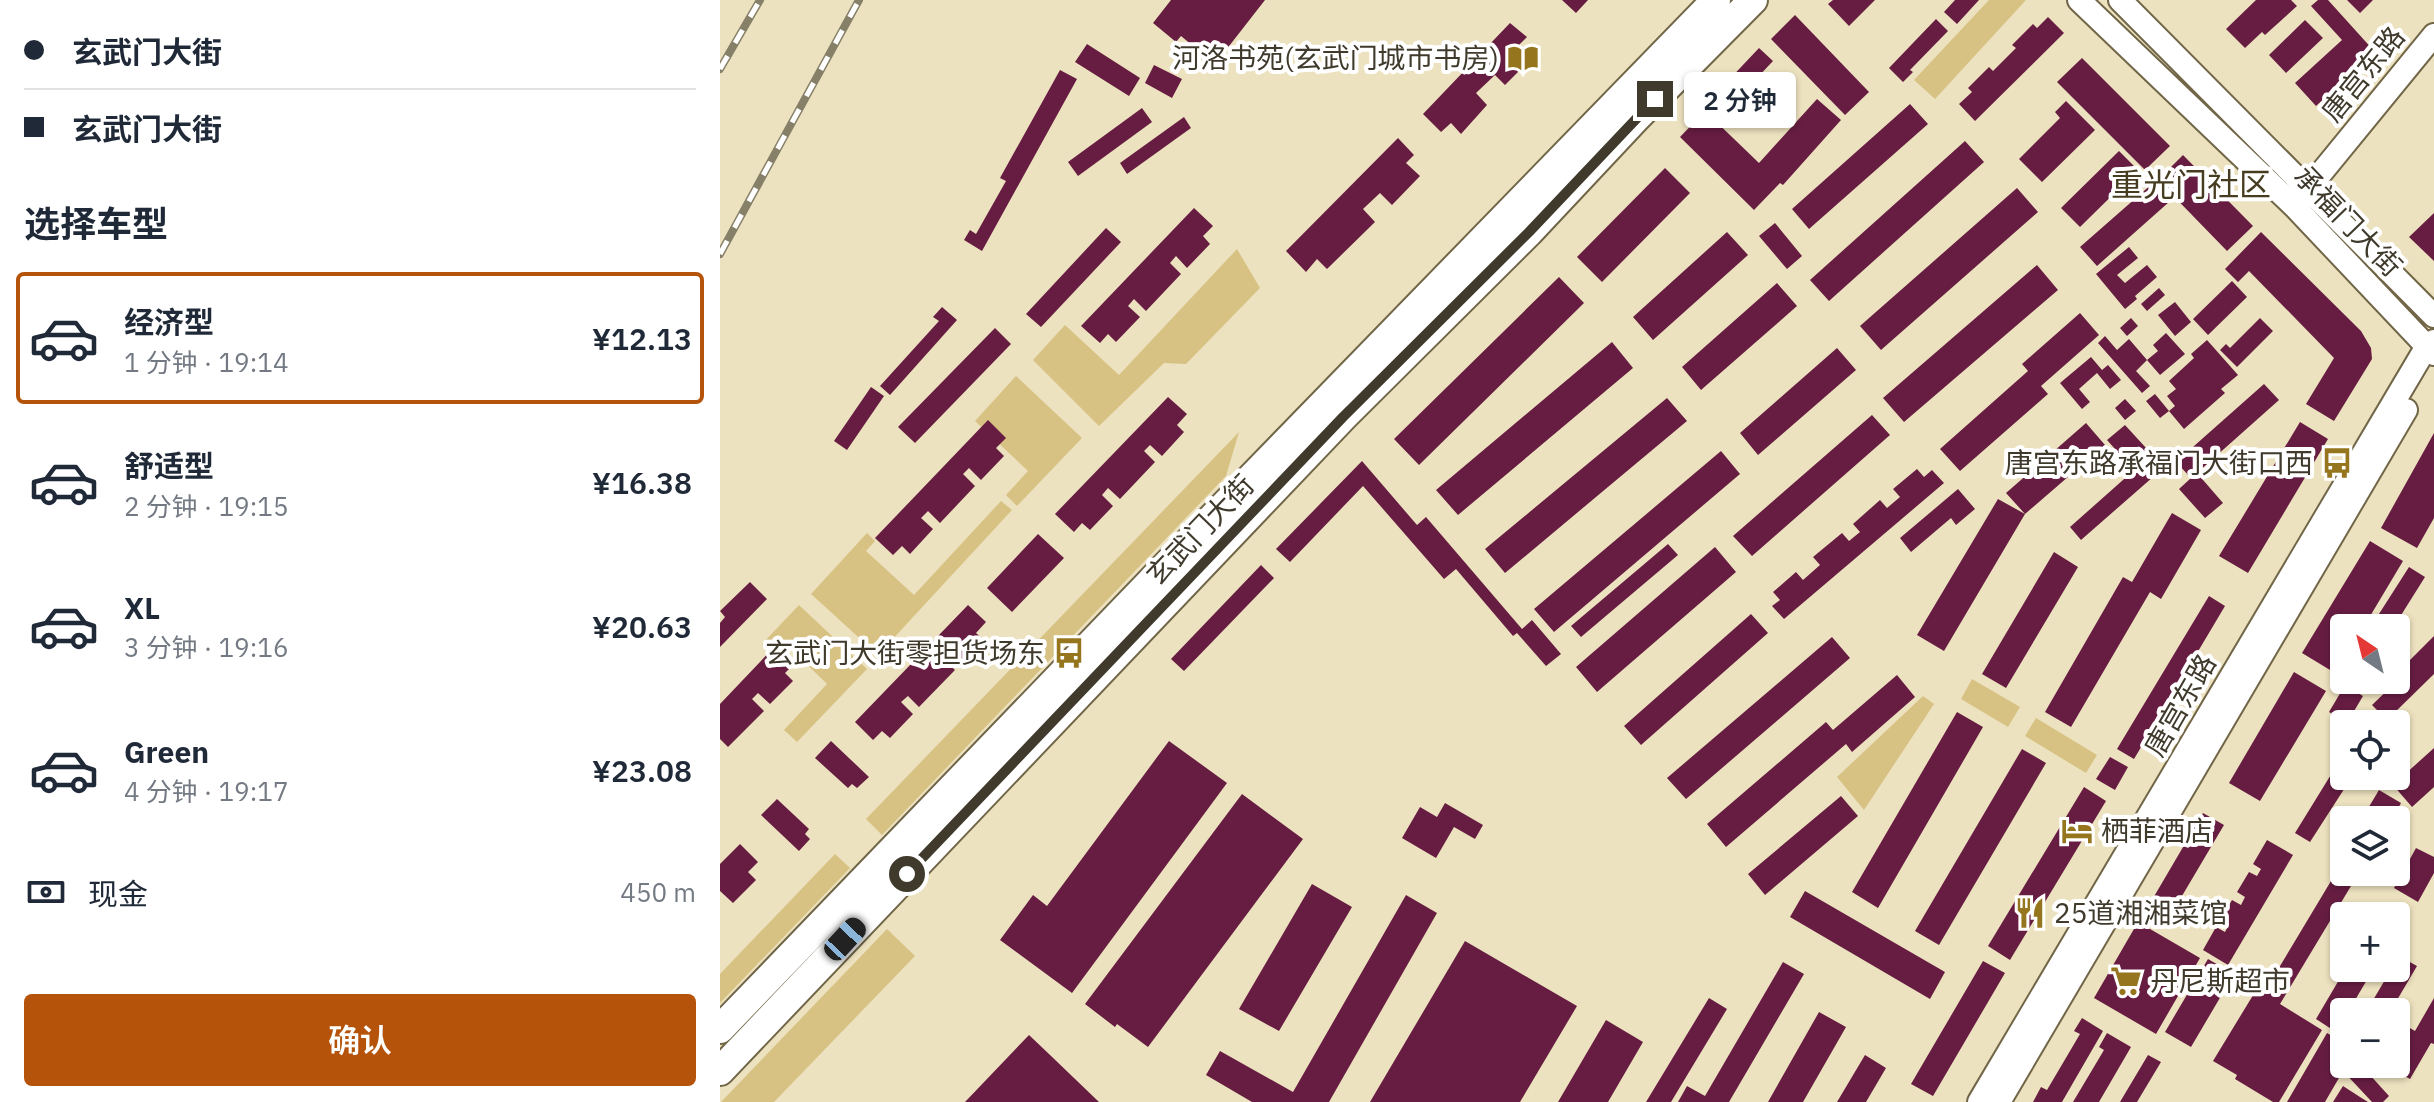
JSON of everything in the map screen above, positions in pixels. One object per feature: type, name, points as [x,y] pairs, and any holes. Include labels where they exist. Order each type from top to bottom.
[{"type":"main road","name":"玄武门大街","points":[[720,1029],[1716,0]]},
{"type":"main road","name":"玄武门大街","points":[[720,1071],[1343,417],[1529,232],[1753,0]]},
{"type":"street","name":"承福门大街","points":[[2079,0],[2294,206],[2432,350]]},
{"type":"street","name":"承福门大街","points":[[2120,0],[2434,316]]},
{"type":"street","name":"唐宫东路","points":[[2308,189],[2434,35]]},
{"type":"street","name":"唐宫东路","points":[[1979,1102],[2432,350]]},
{"type":"street","name":"唐宫东路","points":[[1999,1102],[2176,804],[2432,350]]},
{"type":"shaded area","points":[[1989,0],[2026,0],[1935,99],[1914,80]]},
{"type":"shaded area","points":[[1237,249],[1260,288],[1186,364],[1164,363],[1099,426],[1033,360],[1065,325],[1119,375]]},
{"type":"shaded area","points":[[1016,376],[1082,438],[1017,506],[1006,495],[1028,471],[975,421]]},
{"type":"shaded area","points":[[1239,432],[1226,476],[882,835],[866,819]]},
{"type":"shaded area","points":[[1001,501],[1012,510],[878,655],[811,594],[867,533],[875,541],[866,551],[914,595]]},
{"type":"shaded area","points":[[799,605],[867,669],[797,742],[784,730],[827,684],[781,639],[769,651],[762,644]]},
{"type":"shaded area","points":[[1972,679],[2020,707],[2008,727],[1961,699]]},
{"type":"shaded area","points":[[1923,696],[1934,704],[1864,810],[1837,777]]},
{"type":"shaded area","points":[[2036,718],[2097,755],[2086,773],[2025,736]]},
{"type":"shaded area","points":[[835,854],[850,868],[720,1003],[720,974]]},
{"type":"shaded area","points":[[887,929],[915,956],[774,1102],[721,1102]]},
{"type":"building","points":[[1171,0],[1265,0],[1226,50],[1214,40],[1206,49],[1196,42],[1193,46],[1181,36],[1176,42],[1153,23]]},
{"type":"building","points":[[1562,0],[1588,0],[1576,13]]},
{"type":"building","points":[[1833,0],[1875,0],[1849,26],[1828,4]]},
{"type":"building","points":[[1955,0],[1979,0],[1957,24],[1944,12]]},
{"type":"building","points":[[2256,0],[2291,0],[2297,6],[2265,35],[2262,32],[2245,48],[2226,29]]},
{"type":"building","points":[[2318,0],[2328,0],[2375,52],[2316,106],[2295,83],[2342,40],[2311,6]]},
{"type":"building","points":[[2347,0],[2373,0],[2360,13]]},
{"type":"building","points":[[1795,15],[1869,92],[1845,115],[1771,39]]},
{"type":"building","points":[[2048,17],[2064,33],[1975,121],[1959,104],[1972,92],[1968,88],[1989,67],[1993,71],[2016,48],[2012,45],[2033,24],[2037,28]]},
{"type":"building","points":[[1936,19],[1948,31],[1910,70],[1913,72],[1903,82],[1889,68]]},
{"type":"building","points":[[2305,20],[2323,38],[2286,73],[2269,55]]},
{"type":"building","points":[[1510,23],[1527,37],[1518,46],[1531,59],[1505,85],[1495,75],[1476,93],[1487,105],[1461,134],[1451,123],[1441,132],[1423,114]]},
{"type":"building","points":[[1087,44],[1140,78],[1129,96],[1075,62]]},
{"type":"building","points":[[1759,48],[1773,61],[1722,115],[1708,102]]},
{"type":"building","points":[[2082,58],[2170,146],[2145,170],[2057,82]]},
{"type":"building","points":[[1154,65],[1182,79],[1172,98],[1145,83]]},
{"type":"building","points":[[1060,70],[1077,79],[982,251],[964,240],[970,230],[976,234],[1006,181],[1000,178]]},
{"type":"building","points":[[1817,99],[1841,120],[1783,185],[1780,183],[1754,210],[1680,137],[1705,111],[1759,163]]},
{"type":"building","points":[[2066,101],[2095,130],[2042,182],[2019,159],[2060,118],[2055,112]]},
{"type":"building","points":[[1910,104],[1928,124],[1809,229],[1792,209]]},
{"type":"building","points":[[1142,108],[1152,122],[1078,176],[1068,162]]},
{"type":"building","points":[[1184,117],[1191,128],[1127,174],[1120,163]]},
{"type":"building","points":[[1398,138],[1414,155],[1406,163],[1420,176],[1392,205],[1380,193],[1363,209],[1375,222],[1327,269],[1317,259],[1306,272],[1286,251]]},
{"type":"building","points":[[1965,141],[1984,162],[1829,301],[1810,280]]},
{"type":"building","points":[[2119,151],[2138,170],[2080,227],[2061,208]]},
{"type":"building","points":[[2183,155],[2253,226],[2227,251],[2158,180]]},
{"type":"building","points":[[1665,168],[1690,193],[1602,282],[1577,257]]},
{"type":"building","points":[[2153,183],[2169,202],[2097,266],[2080,247]]},
{"type":"building","points":[[2017,188],[2038,212],[1881,350],[1860,326]]},
{"type":"building","points":[[1194,208],[1213,226],[1203,236],[1210,244],[1187,268],[1176,256],[1170,263],[1181,274],[1146,311],[1134,299],[1128,306],[1140,317],[1116,342],[1108,334],[1100,343],[1081,326]]},
{"type":"building","points":[[2434,213],[2434,261],[2409,237]]},
{"type":"building","points":[[1775,223],[1802,256],[1787,269],[1759,236]]},
{"type":"building","points":[[1106,228],[1121,242],[1041,327],[1026,314]]},
{"type":"building","points":[[1727,232],[1748,255],[1653,340],[1633,317]]},
{"type":"building","points":[[2261,232],[2361,331],[2371,348],[2372,359],[2334,421],[2306,404],[2334,358],[2249,271],[2238,282],[2225,269]]},
{"type":"building","points":[[2129,247],[2138,258],[2117,275],[2125,283],[2147,265],[2157,277],[2125,309],[2096,274]]},
{"type":"building","points":[[2037,265],[2058,290],[1904,422],[1883,398]]},
{"type":"building","points":[[1559,277],[1584,303],[1419,465],[1394,439]]},
{"type":"building","points":[[2232,281],[2247,297],[2208,335],[2193,319]]},
{"type":"building","points":[[1777,283],[1797,306],[1701,390],[1682,367]]},
{"type":"building","points":[[2159,288],[2165,295],[2147,311],[2141,304]]},
{"type":"building","points":[[2175,302],[2191,322],[2175,336],[2158,315]]},
{"type":"building","points":[[942,307],[957,320],[890,395],[880,386],[939,321],[933,317]]},
{"type":"building","points":[[2080,313],[2099,335],[2041,386],[2048,394],[1960,471],[1940,449],[2028,371],[2022,364]]},
{"type":"building","points":[[2131,318],[2138,326],[2127,336],[2120,328]]},
{"type":"building","points":[[2260,318],[2273,331],[2237,367],[2220,350],[2226,344],[2230,348]]},
{"type":"building","points":[[995,328],[1011,344],[915,443],[898,427]]},
{"type":"building","points":[[2166,333],[2185,354],[2160,375],[2147,360],[2158,351],[2153,345]]},
{"type":"building","points":[[2105,336],[2117,350],[2129,339],[2147,360],[2136,371],[2150,386],[2142,393],[2098,343]]},
{"type":"building","points":[[2207,340],[2238,375],[2221,389],[2225,393],[2184,429],[2169,411],[2175,406],[2167,396],[2176,389],[2169,381],[2194,358],[2191,354]]},
{"type":"building","points":[[1612,342],[1633,368],[1458,515],[1436,490]]},
{"type":"building","points":[[1837,348],[1856,370],[1758,455],[1740,433]]},
{"type":"building","points":[[2091,357],[2102,370],[2108,365],[2121,380],[2110,389],[2097,373],[2079,389],[2090,402],[2082,409],[2060,383]]},
{"type":"building","points":[[2264,384],[2279,400],[2197,473],[2223,503],[2205,518],[2179,489],[2191,478],[2176,462]]},
{"type":"building","points":[[871,387],[884,396],[847,450],[834,441]]},
{"type":"building","points":[[2155,394],[2169,411],[2160,418],[2146,401]]},
{"type":"building","points":[[1168,397],[1187,414],[1177,425],[1184,432],[1162,456],[1150,445],[1144,451],[1155,462],[1120,499],[1108,488],[1102,495],[1113,506],[1090,530],[1082,523],[1074,532],[1055,514]]},
{"type":"building","points":[[1667,398],[1687,421],[1505,573],[1485,549]]},
{"type":"building","points":[[2125,399],[2136,411],[2125,420],[2115,408]]},
{"type":"building","points":[[1872,415],[1890,435],[1752,556],[1733,536]]},
{"type":"building","points":[[988,420],[1006,438],[996,448],[1004,456],[981,480],[969,468],[963,474],[975,486],[940,523],[928,511],[921,518],[933,529],[910,554],[902,546],[893,555],[875,538]]},
{"type":"building","points":[[2300,422],[2328,439],[2248,573],[2219,556]]},
{"type":"building","points":[[2086,423],[2105,445],[2025,514],[2006,493]]},
{"type":"building","points":[[2125,425],[2147,449],[2138,457],[2132,450],[2123,458],[2107,440]]},
{"type":"building","points":[[2434,433],[2434,518],[2417,548],[2381,528]]},
{"type":"building","points":[[1721,451],[1740,474],[1554,632],[1534,609]]},
{"type":"building","points":[[1362,461],[1417,525],[1426,517],[1522,629],[1532,620],[1561,654],[1546,666],[1517,633],[1513,636],[1456,569],[1444,579],[1363,486],[1290,562],[1276,549]]},
{"type":"building","points":[[2141,464],[2153,477],[2081,540],[2070,527]]},
{"type":"building","points":[[1917,469],[1924,477],[1932,470],[1944,483],[1784,619],[1772,606],[1780,600],[1773,592],[1796,572],[1803,580],[1820,565],[1813,557],[1842,533],[1849,541],[1860,532],[1853,524],[1880,500],[1887,508],[1900,497],[1893,489]]},
{"type":"building","points":[[1958,489],[1975,509],[1956,525],[1951,518],[1911,552],[1900,538]]},
{"type":"building","points":[[1998,499],[2025,514],[1944,651],[1917,635]]},
{"type":"building","points":[[2172,513],[2201,530],[2161,599],[2150,592],[2071,727],[2045,712],[2123,577],[2132,582]]},
{"type":"building","points":[[1038,534],[1064,558],[1012,612],[987,588]]},
{"type":"building","points":[[2370,541],[2403,561],[2371,614],[2330,614],[2330,670],[2302,653]]},
{"type":"building","points":[[1668,544],[1678,555],[1581,637],[1571,626]]},
{"type":"building","points":[[1715,547],[1736,572],[1597,692],[1576,667]]},
{"type":"building","points":[[2054,552],[2078,567],[2006,688],[1982,674]]},
{"type":"building","points":[[1261,565],[1274,578],[1184,671],[1171,659]]},
{"type":"building","points":[[2409,567],[2425,577],[2402,614],[2379,614]]},
{"type":"building","points":[[750,582],[767,599],[720,647],[720,623],[725,617],[720,611]]},
{"type":"building","points":[[2209,596],[2225,606],[2134,759],[2117,749]]},
{"type":"building","points":[[968,605],[986,622],[976,633],[984,640],[961,664],[949,653],[943,659],[955,670],[919,707],[908,696],[901,702],[913,714],[890,738],[882,731],[873,740],[855,722]]},
{"type":"building","points":[[1751,614],[1768,633],[1641,745],[1624,726]]},
{"type":"building","points":[[2434,636],[2434,674],[2397,710],[2377,710],[2372,705],[2383,694],[2410,694],[2410,660]]},
{"type":"building","points":[[1832,637],[1850,658],[1686,799],[1667,778]]},
{"type":"building","points":[[776,645],[795,663],[785,673],[793,681],[770,704],[758,693],[752,699],[764,711],[728,747],[720,739],[720,704]]},
{"type":"building","points":[[2294,672],[2326,691],[2260,801],[2229,783]]},
{"type":"building","points":[[1897,675],[1915,697],[1852,752],[1846,744],[1726,847],[1707,824],[1826,722],[1833,730]]},
{"type":"building","points":[[2340,694],[2363,696],[2355,710],[2330,710]]},
{"type":"building","points":[[1957,712],[1983,727],[1878,908],[1852,892]]},
{"type":"building","points":[[831,741],[869,777],[857,788],[852,784],[848,788],[815,758]]},
{"type":"building","points":[[1169,741],[1227,783],[1072,993],[1000,940],[1033,895],[1047,906]]},
{"type":"building","points":[[2434,748],[2434,787],[2412,807],[2397,790],[2410,790],[2410,770]]},
{"type":"building","points":[[2022,749],[2046,763],[1939,945],[1915,931]]},
{"type":"building","points":[[2110,757],[2128,767],[2115,790],[2096,779]]},
{"type":"building","points":[[2330,776],[2330,790],[2343,790],[2333,806],[2330,806],[2330,811],[2310,842],[2295,833]]},
{"type":"building","points":[[2084,787],[2106,801],[2010,960],[1988,946]]},
{"type":"building","points":[[2379,790],[2401,803],[2399,806],[2369,806]]},
{"type":"building","points":[[1242,794],[1303,839],[1148,1047],[1085,1004]]},
{"type":"building","points":[[1841,796],[1858,816],[1765,895],[1748,874]]},
{"type":"building","points":[[777,799],[809,829],[805,834],[810,839],[799,851],[761,815]]},
{"type":"building","points":[[1445,803],[1483,825],[1475,839],[1454,827],[1436,858],[1402,838],[1420,807],[1437,817]]},
{"type":"building","points":[[2203,813],[2224,825],[2163,928],[2142,917]]},
{"type":"building","points":[[2267,840],[2293,855],[2228,965],[2203,950],[2216,927],[2225,932],[2229,924],[2221,919],[2232,900],[2241,905],[2245,897],[2237,892],[2249,872],[2257,876],[2261,869],[2253,864]]},
{"type":"building","points":[[740,844],[758,862],[748,872],[756,880],[733,903],[720,891],[720,864]]},
{"type":"building","points":[[2416,848],[2434,857],[2434,873],[2418,902],[2394,888],[2410,886],[2410,859]]},
{"type":"building","points":[[2330,883],[2330,886],[2351,886],[2341,902],[2330,902],[2330,921],[2280,1004],[2322,1030],[2279,1102],[2273,1102],[2235,1079],[2237,1075],[2213,1061],[2258,987],[2265,991]]},
{"type":"building","points":[[1312,884],[1352,907],[1279,1031],[1239,1009]]},
{"type":"building","points":[[1805,891],[1945,972],[1930,999],[1790,917]]},
{"type":"building","points":[[1406,895],[1437,913],[1329,1102],[1252,1102],[1206,1075],[1220,1051],[1293,1092]]},
{"type":"building","points":[[2138,922],[2200,958],[2156,1034],[2094,998]]},
{"type":"building","points":[[1465,941],[1577,1006],[1520,1102],[1370,1102]]},
{"type":"building","points":[[2208,959],[2234,974],[2191,1047],[2165,1032]]},
{"type":"building","points":[[1983,961],[2005,973],[1933,1096],[1911,1084]]},
{"type":"building","points":[[1783,962],[1804,974],[1729,1102],[1678,1102],[1687,1086],[1705,1096]]},
{"type":"building","points":[[2410,962],[2417,966],[2410,978]]},
{"type":"building","points":[[2338,982],[2366,982],[2356,998],[2330,998],[2330,1028],[2316,1019]]},
{"type":"building","points":[[2384,982],[2408,982],[2398,998],[2374,998]]},
{"type":"building","points":[[1709,998],[1727,1009],[1671,1102],[1646,1102]]},
{"type":"building","points":[[2434,998],[2434,1044],[2431,1043],[2410,1079],[2410,1028],[2415,1031]]},
{"type":"building","points":[[1819,1012],[1846,1027],[1803,1102],[1768,1102]]},
{"type":"building","points":[[2082,1018],[2103,1031],[2062,1102],[2033,1102],[2041,1087],[2047,1090],[2080,1034],[2074,1031]]},
{"type":"building","points":[[1606,1020],[1643,1042],[1608,1102],[1558,1102]]},
{"type":"building","points":[[2107,1033],[2131,1047],[2099,1102],[2073,1102],[2104,1050],[2099,1047]]},
{"type":"building","points":[[2327,1033],[2330,1035],[2330,1078],[2339,1078],[2325,1102],[2287,1102]]},
{"type":"building","points":[[1029,1035],[1049,1054],[1099,1102],[965,1102]]},
{"type":"building","points":[[1865,1055],[1886,1068],[1866,1102],[1837,1102]]},
{"type":"building","points":[[2148,1055],[2161,1062],[2137,1102],[2120,1102]]},
{"type":"building","points":[[2350,1078],[2373,1078],[2389,1096],[2383,1102],[2372,1102]]},
{"type":"building","points":[[2343,1086],[2360,1097],[2368,1102],[2333,1102]]},
{"type":"railway","points":[[720,69],[760,0]]},
{"type":"railway","points":[[720,254],[859,0]]},
{"type":"place","name":"河洛书苑(玄武门城市书房)","points":[[1523,58]]},
{"type":"place","name":"唐宫东路承福门大街口西","points":[[2337,463]]},
{"type":"place","name":"玄武门大街零担货场东","points":[[1069,653]]},
{"type":"place","name":"栖菲酒店","points":[[2077,831]]},
{"type":"place","name":"25道湘湘菜馆","points":[[2030,913]]},
{"type":"place","name":"丹尼斯超市","points":[[2126,981]]},
{"type":"district","name":"重光门社区","points":[[2191,185]]},
{"type":"route","points":[[907,874],[1343,417],[1529,232],[1655,99]]}]
